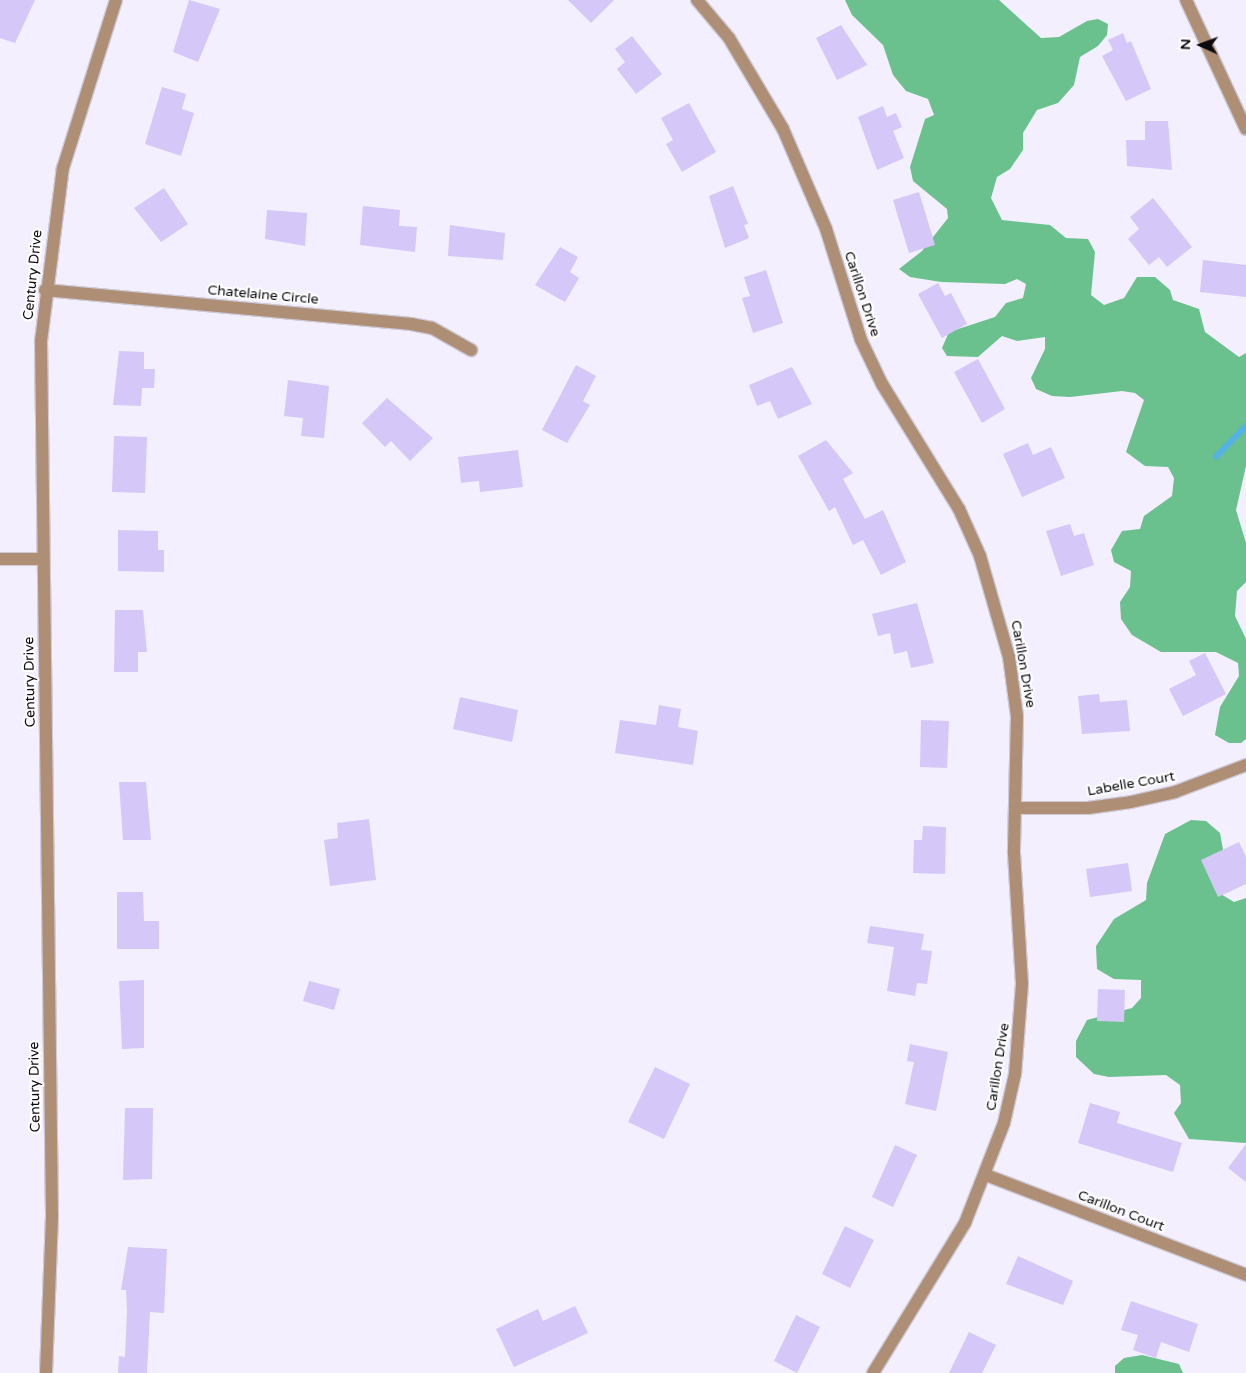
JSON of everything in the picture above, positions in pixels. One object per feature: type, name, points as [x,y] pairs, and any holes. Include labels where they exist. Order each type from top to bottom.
[{"type":"street","name":"Century Drive","points":[[46,1373],[52,1215],[41,340],[45,290],[63,168],[116,0]]},
{"type":"street","name":"Carillon Drive","points":[[697,0],[728,38],[783,129],[826,229],[861,340],[882,384],[959,509],[980,556],[1009,657],[1017,716],[1016,808],[1021,1033],[1004,1124],[986,1175],[937,1273],[873,1373]]},
{"type":"street","points":[[1186,0],[1246,129]]},
{"type":"street","name":"Chatelaine Circle","points":[[45,290],[411,324],[432,328],[471,350]]},
{"type":"street","points":[[0,559],[43,559]]},
{"type":"street","name":"Labelle Court","points":[[1016,808],[1088,808],[1131,802],[1175,792],[1246,765]]},
{"type":"street","name":"Carillon Court","points":[[986,1175],[1246,1275]]},
{"type":"green space","points":[[845,0],[999,0],[1041,38],[1059,37],[1087,21],[1098,19],[1108,24],[1107,35],[1098,46],[1080,57],[1074,85],[1058,103],[1037,110],[1023,133],[1023,150],[1010,169],[997,177],[991,198],[1002,220],[1050,225],[1066,238],[1088,239],[1095,252],[1091,295],[1104,305],[1124,298],[1137,277],[1155,277],[1170,290],[1173,300],[1199,309],[1205,332],[1239,357],[1246,353],[1246,466],[1236,510],[1246,543],[1246,582],[1237,591],[1235,616],[1246,639],[1246,739],[1241,743],[1229,743],[1215,735],[1220,707],[1239,676],[1238,663],[1216,652],[1161,652],[1132,635],[1121,619],[1120,602],[1130,587],[1131,571],[1114,562],[1111,550],[1122,531],[1140,529],[1144,516],[1172,496],[1174,478],[1168,467],[1145,466],[1126,452],[1144,400],[1135,393],[1122,391],[1070,397],[1052,396],[1036,389],[1031,378],[1045,349],[1045,337],[1017,341],[1002,336],[978,357],[947,356],[942,348],[949,332],[995,317],[1006,303],[1023,298],[1026,284],[1017,279],[1005,284],[941,282],[910,277],[899,269],[922,251],[948,218],[947,209],[913,181],[910,167],[925,119],[934,115],[928,99],[906,91],[893,75],[883,45],[852,15]]},
{"type":"green space","points":[[1191,820],[1206,821],[1220,833],[1224,855],[1219,893],[1234,902],[1246,898],[1246,1143],[1189,1139],[1174,1113],[1181,1103],[1180,1085],[1166,1075],[1109,1077],[1094,1074],[1076,1057],[1076,1041],[1087,1020],[1132,1008],[1141,998],[1141,980],[1114,979],[1097,969],[1096,946],[1114,919],[1146,900],[1147,883],[1165,834]]},
{"type":"green space","points":[[1142,1355],[1179,1364],[1183,1373],[1115,1373],[1115,1366],[1124,1358]]},
{"type":"building","points":[[0,0],[35,0],[15,43],[0,38]]},
{"type":"building","points":[[189,0],[220,9],[198,62],[173,52]]},
{"type":"building","points":[[568,0],[614,0],[591,23]]},
{"type":"building","points":[[841,25],[867,65],[837,80],[816,38]]},
{"type":"building","points":[[1123,33],[1127,43],[1131,41],[1151,89],[1126,101],[1102,56],[1113,50],[1108,40]]},
{"type":"building","points":[[632,36],[662,74],[636,94],[617,69],[625,62],[615,49]]},
{"type":"building","points":[[162,87],[186,94],[182,109],[194,113],[181,156],[145,144]]},
{"type":"building","points":[[689,103],[716,152],[682,172],[666,144],[673,140],[661,118]]},
{"type":"building","points":[[883,106],[887,117],[896,113],[902,127],[893,131],[904,158],[877,170],[858,117]]},
{"type":"building","points":[[1145,121],[1168,121],[1172,170],[1127,166],[1126,140],[1145,140]]},
{"type":"building","points":[[733,186],[748,224],[744,225],[749,238],[725,248],[709,196]]},
{"type":"building","points":[[164,188],[188,224],[161,242],[134,208]]},
{"type":"building","points":[[919,192],[935,245],[909,253],[893,200]]},
{"type":"building","points":[[1153,198],[1192,247],[1167,267],[1159,257],[1149,265],[1128,239],[1139,229],[1130,217]]},
{"type":"building","points":[[363,206],[400,210],[399,226],[417,227],[415,252],[360,245]]},
{"type":"building","points":[[267,210],[307,213],[305,246],[265,239]]},
{"type":"building","points":[[450,225],[505,233],[503,260],[448,256]]},
{"type":"building","points":[[560,247],[578,257],[570,272],[579,278],[565,302],[535,285]]},
{"type":"building","points":[[1203,260],[1246,265],[1246,297],[1200,292]]},
{"type":"building","points":[[766,270],[783,323],[753,333],[742,298],[750,296],[744,277]]},
{"type":"building","points":[[938,283],[945,296],[951,293],[967,324],[942,338],[918,294]]},
{"type":"building","points":[[119,351],[144,352],[144,369],[155,369],[154,388],[142,388],[141,406],[113,405]]},
{"type":"building","points":[[978,359],[1005,409],[982,423],[954,372]]},
{"type":"building","points":[[576,365],[596,376],[583,401],[590,405],[567,443],[542,430]]},
{"type":"building","points":[[792,367],[812,404],[778,419],[770,401],[757,406],[749,385]]},
{"type":"building","points":[[288,380],[329,386],[324,438],[301,436],[303,418],[284,416]]},
{"type":"building","points":[[387,398],[433,438],[410,461],[391,441],[385,447],[362,423]]},
{"type":"building","points":[[114,436],[147,437],[145,493],[112,492]]},
{"type":"building","points":[[826,440],[853,473],[843,479],[865,519],[883,510],[906,562],[881,575],[863,540],[853,545],[835,507],[829,511],[798,456]]},
{"type":"building","points":[[1028,443],[1033,455],[1051,447],[1065,478],[1022,497],[1003,454]]},
{"type":"building","points":[[518,450],[523,487],[480,492],[479,481],[461,483],[458,457]]},
{"type":"building","points":[[1070,524],[1074,536],[1084,533],[1094,565],[1061,576],[1046,531]]},
{"type":"building","points":[[118,530],[158,531],[158,550],[164,550],[164,572],[118,571]]},
{"type":"building","points":[[917,603],[934,663],[911,668],[907,651],[894,654],[890,633],[878,636],[872,614]]},
{"type":"building","points":[[115,610],[143,610],[147,652],[138,652],[138,672],[114,672]]},
{"type":"building","points":[[1205,653],[1226,694],[1183,716],[1169,689],[1196,675],[1189,661]]},
{"type":"building","points":[[1099,694],[1100,702],[1127,700],[1130,731],[1082,734],[1078,696]]},
{"type":"building","points":[[460,697],[518,710],[512,742],[453,729]]},
{"type":"building","points":[[659,705],[681,709],[678,727],[698,731],[693,765],[615,753],[620,720],[656,725]]},
{"type":"building","points":[[921,720],[949,721],[947,768],[920,767]]},
{"type":"building","points":[[119,782],[146,782],[151,840],[123,840]]},
{"type":"building","points":[[369,819],[376,880],[330,886],[324,840],[338,838],[337,823]]},
{"type":"building","points":[[923,826],[946,827],[945,874],[913,873],[914,840],[922,840]]},
{"type":"building","points":[[1239,842],[1246,857],[1246,884],[1218,897],[1201,860]]},
{"type":"building","points":[[1128,863],[1132,891],[1090,897],[1086,869]]},
{"type":"building","points":[[117,892],[143,892],[144,921],[159,921],[159,949],[117,949]]},
{"type":"building","points":[[870,926],[924,934],[921,950],[932,951],[927,984],[917,983],[915,996],[887,991],[894,947],[867,943]]},
{"type":"building","points":[[144,980],[144,1048],[122,1049],[119,981]]},
{"type":"building","points":[[309,981],[340,989],[334,1010],[303,1001]]},
{"type":"building","points":[[1098,989],[1125,990],[1124,1022],[1097,1021]]},
{"type":"building","points":[[910,1044],[948,1052],[936,1111],[905,1104],[914,1062],[907,1061]]},
{"type":"building","points":[[655,1067],[690,1084],[664,1139],[628,1122]]},
{"type":"building","points":[[1090,1103],[1120,1112],[1117,1123],[1182,1143],[1173,1172],[1078,1143]]},
{"type":"building","points":[[125,1108],[153,1108],[152,1179],[123,1180]]},
{"type":"building","points":[[1246,1144],[1246,1182],[1228,1168]]},
{"type":"building","points":[[895,1145],[917,1155],[893,1207],[872,1197]]},
{"type":"building","points":[[845,1226],[874,1240],[850,1288],[822,1274]]},
{"type":"building","points":[[128,1247],[167,1249],[164,1313],[150,1312],[147,1373],[118,1373],[119,1356],[125,1357],[126,1290],[121,1290]]},
{"type":"building","points":[[1018,1256],[1073,1281],[1063,1305],[1006,1284]]},
{"type":"building","points":[[1131,1301],[1198,1324],[1189,1352],[1161,1342],[1156,1358],[1133,1350],[1138,1335],[1121,1330]]},
{"type":"building","points":[[575,1306],[588,1333],[514,1367],[496,1329],[538,1309],[543,1321]]},
{"type":"building","points":[[796,1315],[820,1327],[797,1373],[774,1361]]},
{"type":"building","points":[[969,1332],[996,1345],[982,1373],[949,1373]]},
{"type":"waterway","points":[[1216,457],[1246,426]]}]
